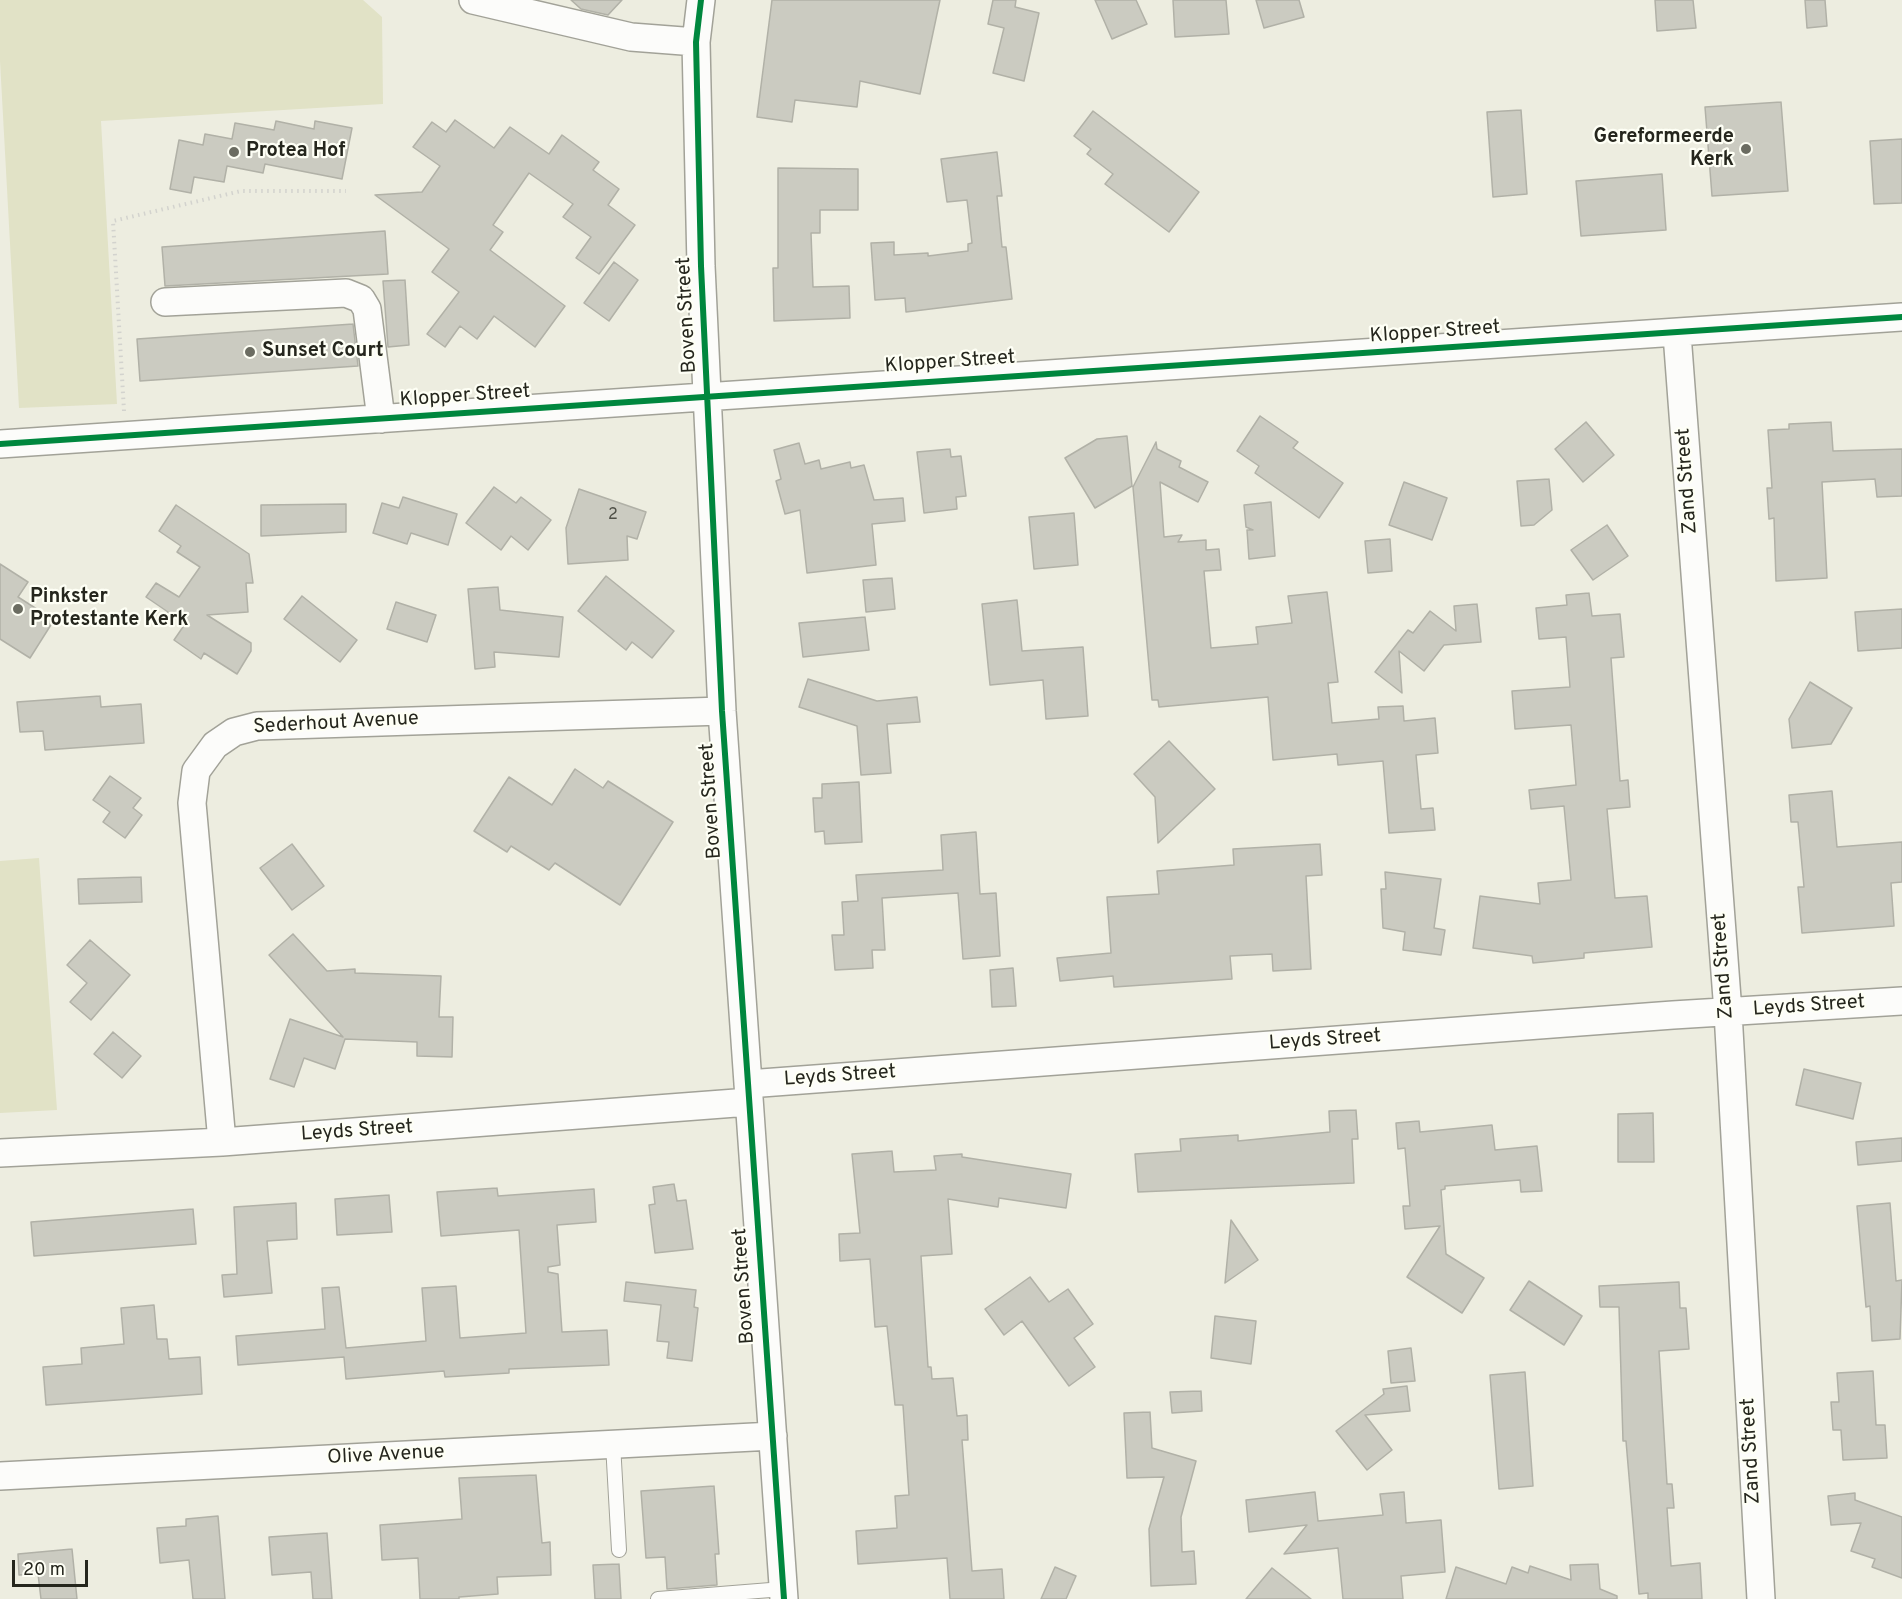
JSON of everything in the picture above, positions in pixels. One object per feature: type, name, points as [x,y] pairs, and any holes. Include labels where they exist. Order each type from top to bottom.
[{"type":"street","points":[[473,0],[631,37],[696,42]]},
{"type":"street","name":"Boven Street","points":[[701,0],[696,42],[701,266],[722,711],[784,1594]]},
{"type":"street","points":[[165,302],[346,293],[361,299],[367,309],[381,420]]},
{"type":"street","name":"Klopper Street","points":[[0,444],[381,420],[708,395],[1677,334],[1902,317]]},
{"type":"street","name":"Zand Street","points":[[1677,334],[1728,1012],[1761,1599]]},
{"type":"street","name":"Sederhout Avenue","points":[[222,1142],[192,803],[196,771],[215,745],[234,732],[257,726],[722,711]]},
{"type":"street","name":"Leyds Street","points":[[0,1153],[222,1142],[748,1093],[1728,1012],[1902,1001]]},
{"type":"street","name":"Olive Avenue","points":[[0,1476],[772,1436]]},
{"type":"lane","points":[[613,1444],[619,1550]]},
{"type":"lane","points":[[658,1599],[784,1594]]},
{"type":"path","points":[[125,435],[114,221],[241,191],[346,191]]},
{"type":"green space","points":[[0,0],[363,0],[382,17],[383,104],[101,121],[117,404],[19,408],[0,61]]},
{"type":"green space","points":[[39,858],[57,1110],[0,1113],[0,861]]},
{"type":"building","points":[[571,0],[622,0],[608,15],[581,9]]},
{"type":"building","points":[[772,0],[940,0],[920,94],[860,81],[857,107],[795,100],[792,122],[757,117]]},
{"type":"building","points":[[993,0],[1016,0],[1015,7],[1039,13],[1024,81],[993,73],[1004,28],[988,24]]},
{"type":"building","points":[[1095,0],[1136,0],[1147,24],[1112,39]]},
{"type":"building","points":[[1173,0],[1226,0],[1229,34],[1175,37]]},
{"type":"building","points":[[1256,0],[1299,0],[1304,17],[1264,28]]},
{"type":"building","points":[[1655,0],[1693,0],[1696,28],[1657,31]]},
{"type":"building","points":[[1805,0],[1825,0],[1827,26],[1807,28]]},
{"type":"building","name":"Gereformeerde Kerk","points":[[1781,102],[1788,191],[1712,196],[1705,107]]},
{"type":"building","points":[[1521,110],[1527,194],[1493,197],[1487,112]]},
{"type":"building","points":[[1093,111],[1199,192],[1169,232],[1105,184],[1113,174],[1087,154],[1091,149],[1074,136]]},
{"type":"building","points":[[455,120],[494,148],[510,127],[549,154],[562,135],[599,162],[593,170],[619,189],[608,205],[635,225],[599,274],[576,258],[591,237],[563,217],[573,204],[529,173],[493,225],[503,232],[490,250],[565,306],[535,347],[494,316],[477,339],[460,326],[445,347],[427,334],[459,292],[432,272],[449,249],[375,195],[422,192],[440,166],[413,147],[432,122],[446,132]]},
{"type":"building","points":[[276,121],[314,129],[315,121],[352,128],[342,179],[265,164],[263,173],[227,166],[224,182],[194,177],[191,193],[170,189],[179,140],[203,145],[205,134],[232,139],[235,123],[274,130]]},
{"type":"building","points":[[1902,139],[1902,203],[1874,204],[1870,141]]},
{"type":"building","points":[[997,152],[1002,196],[997,196],[1002,247],[1006,247],[1012,299],[906,312],[905,298],[875,300],[871,243],[894,242],[894,255],[928,253],[928,256],[968,251],[968,244],[972,243],[967,200],[947,202],[941,159]]},
{"type":"building","points":[[778,168],[858,169],[858,210],[820,210],[820,233],[811,233],[813,287],[849,286],[850,318],[774,321],[773,268],[778,268]]},
{"type":"building","points":[[1662,174],[1666,230],[1581,236],[1576,181]]},
{"type":"building","points":[[385,231],[388,274],[165,286],[162,247]]},
{"type":"building","points":[[614,262],[638,280],[609,321],[584,303]]},
{"type":"building","points":[[405,280],[409,345],[388,347],[383,281]]},
{"type":"building","name":"Sunset Court","points":[[353,324],[358,366],[140,381],[137,339]]},
{"type":"building","points":[[1260,416],[1298,442],[1293,448],[1343,483],[1319,518],[1255,473],[1259,466],[1237,451]]},
{"type":"building","points":[[1586,422],[1614,455],[1583,482],[1555,449]]},
{"type":"building","points":[[1831,422],[1833,451],[1902,449],[1902,496],[1877,497],[1875,479],[1822,482],[1827,578],[1776,581],[1774,518],[1769,519],[1767,488],[1772,488],[1768,430],[1789,429],[1789,424]]},
{"type":"building","points":[[1127,436],[1132,486],[1095,508],[1065,458],[1097,439]]},
{"type":"building","points":[[1156,442],[1157,449],[1181,461],[1179,467],[1208,482],[1198,502],[1160,482],[1164,537],[1182,535],[1178,542],[1206,540],[1206,550],[1219,549],[1221,570],[1204,571],[1211,648],[1258,644],[1256,627],[1292,623],[1288,596],[1327,592],[1338,682],[1328,683],[1332,723],[1379,719],[1378,707],[1403,706],[1404,721],[1435,718],[1438,753],[1416,755],[1421,809],[1433,808],[1435,830],[1389,833],[1383,761],[1338,765],[1337,754],[1273,760],[1268,697],[1159,707],[1158,700],[1152,700],[1133,487]]},
{"type":"building","points":[[799,443],[805,464],[819,460],[821,469],[850,462],[851,468],[864,465],[874,500],[903,498],[905,521],[872,524],[876,565],[807,573],[800,510],[785,514],[776,481],[781,479],[774,450]]},
{"type":"building","points":[[950,449],[951,457],[961,456],[966,496],[956,497],[957,509],[924,513],[917,452]]},
{"type":"building","points":[[1549,479],[1552,510],[1534,525],[1521,526],[1517,481]]},
{"type":"building","points":[[1404,482],[1447,498],[1432,540],[1389,525]]},
{"type":"building","points":[[494,487],[516,503],[521,497],[551,520],[528,550],[511,536],[501,550],[466,523]]},
{"type":"building","points":[[579,489],[646,512],[637,539],[627,536],[628,560],[568,564],[566,528]]},
{"type":"building","points":[[403,497],[457,514],[448,545],[411,533],[407,544],[373,533],[382,503],[399,508]]},
{"type":"building","points":[[1271,502],[1275,556],[1249,559],[1247,530],[1253,530],[1246,527],[1244,505]]},
{"type":"building","points":[[346,504],[346,532],[261,536],[261,505]]},
{"type":"building","points":[[176,505],[249,554],[253,583],[246,583],[248,612],[207,615],[251,643],[251,651],[237,674],[204,653],[201,659],[174,640],[185,624],[175,617],[164,618],[168,612],[146,597],[156,583],[179,597],[200,567],[177,552],[181,546],[159,531]]},
{"type":"building","points":[[1074,513],[1078,565],[1034,569],[1029,517]]},
{"type":"building","points":[[1607,525],[1628,556],[1593,580],[1571,550]]},
{"type":"building","points":[[1390,539],[1392,571],[1368,573],[1365,541]]},
{"type":"building","name":"Pinkster Protestante Kerk","points":[[0,564],[28,582],[18,597],[54,620],[30,658],[0,639]]},
{"type":"building","points":[[606,576],[674,631],[652,658],[632,642],[626,650],[578,611]]},
{"type":"building","points":[[892,578],[895,609],[866,612],[863,580]]},
{"type":"building","points":[[498,587],[500,610],[563,617],[559,657],[494,652],[495,667],[475,669],[468,589]]},
{"type":"building","points":[[1589,593],[1592,616],[1620,614],[1624,657],[1611,658],[1620,781],[1628,780],[1630,807],[1607,809],[1615,898],[1647,896],[1652,947],[1584,953],[1584,958],[1533,963],[1532,956],[1473,948],[1480,896],[1540,904],[1538,883],[1571,880],[1564,806],[1531,809],[1529,790],[1576,785],[1571,725],[1515,729],[1512,691],[1570,687],[1566,637],[1539,639],[1536,608],[1567,605],[1566,595]]},
{"type":"building","points":[[302,596],[357,640],[340,662],[284,619]]},
{"type":"building","points":[[1017,600],[1022,651],[1083,647],[1088,716],[1046,719],[1043,680],[990,685],[982,604]]},
{"type":"building","points":[[396,602],[436,615],[427,642],[387,629]]},
{"type":"building","points":[[1477,604],[1481,642],[1444,645],[1424,671],[1399,651],[1402,693],[1375,672],[1408,630],[1413,633],[1430,611],[1456,631],[1454,606]]},
{"type":"building","points":[[1902,609],[1902,648],[1858,651],[1855,612]]},
{"type":"building","points":[[865,617],[869,650],[803,657],[799,623]]},
{"type":"building","points":[[808,679],[877,701],[917,697],[920,722],[887,724],[891,773],[861,775],[857,726],[799,707]]},
{"type":"building","points":[[1810,682],[1852,708],[1831,744],[1792,748],[1789,719]]},
{"type":"building","points":[[100,696],[101,707],[141,704],[144,743],[45,750],[43,731],[20,732],[17,702]]},
{"type":"building","points":[[1169,741],[1215,789],[1158,843],[1155,797],[1134,774]]},
{"type":"building","points":[[575,769],[603,788],[608,781],[673,822],[620,905],[555,863],[549,870],[511,846],[507,852],[474,831],[509,777],[552,805]]},
{"type":"building","points":[[110,776],[141,798],[133,808],[142,815],[125,838],[103,822],[110,812],[93,800]]},
{"type":"building","points":[[859,782],[862,842],[825,844],[824,831],[815,832],[813,798],[822,798],[822,784]]},
{"type":"building","points":[[1832,791],[1837,847],[1902,842],[1902,882],[1891,883],[1894,926],[1802,933],[1798,887],[1804,887],[1798,822],[1791,822],[1789,795]]},
{"type":"building","points":[[976,832],[980,894],[996,893],[1000,956],[963,959],[958,893],[882,898],[885,950],[872,950],[873,968],[835,970],[832,935],[844,935],[842,902],[858,901],[856,875],[943,870],[941,835]]},
{"type":"building","points":[[292,844],[324,886],[292,910],[260,868]]},
{"type":"building","points":[[1320,844],[1322,875],[1306,876],[1311,969],[1273,971],[1272,954],[1230,956],[1232,979],[1114,987],[1113,976],[1060,981],[1057,958],[1111,953],[1107,897],[1159,894],[1157,871],[1234,865],[1233,849]]},
{"type":"building","points":[[1385,872],[1441,879],[1434,928],[1445,930],[1441,955],[1403,950],[1405,932],[1383,928],[1381,889],[1386,889]]},
{"type":"building","points":[[141,877],[142,902],[79,904],[78,879]]},
{"type":"building","points":[[293,934],[327,971],[355,969],[355,973],[441,976],[439,1017],[453,1017],[452,1057],[417,1056],[417,1042],[345,1039],[335,1069],[304,1058],[294,1087],[270,1079],[290,1019],[343,1037],[269,955]]},
{"type":"building","points":[[90,940],[130,975],[91,1020],[70,1002],[87,983],[67,965]]},
{"type":"building","points":[[1013,968],[1016,1006],[992,1007],[990,970]]},
{"type":"building","points":[[113,1032],[141,1056],[122,1078],[94,1054]]},
{"type":"building","points":[[1804,1069],[1861,1083],[1853,1119],[1796,1105]]},
{"type":"building","points":[[1356,1110],[1358,1139],[1352,1139],[1354,1183],[1138,1192],[1135,1154],[1181,1151],[1180,1139],[1238,1135],[1238,1141],[1330,1132],[1329,1111]]},
{"type":"building","points":[[1653,1113],[1654,1162],[1618,1162],[1618,1114]]},
{"type":"building","points":[[1419,1121],[1420,1132],[1492,1125],[1495,1150],[1537,1146],[1542,1191],[1521,1192],[1520,1180],[1445,1186],[1445,1189],[1441,1190],[1446,1254],[1484,1278],[1462,1313],[1407,1277],[1440,1226],[1405,1229],[1403,1206],[1410,1206],[1405,1148],[1398,1149],[1396,1123]]},
{"type":"building","points":[[1902,1138],[1902,1161],[1858,1165],[1856,1142]]},
{"type":"building","points":[[892,1151],[894,1172],[936,1170],[934,1156],[962,1154],[962,1157],[1071,1174],[1066,1208],[999,1198],[998,1207],[948,1199],[952,1254],[921,1256],[928,1367],[931,1367],[932,1379],[953,1378],[957,1416],[967,1415],[968,1440],[962,1440],[972,1571],[1002,1569],[1004,1599],[950,1599],[947,1558],[858,1564],[856,1531],[897,1528],[895,1496],[909,1495],[903,1405],[895,1405],[887,1326],[875,1327],[870,1259],[840,1261],[839,1234],[860,1233],[852,1154]]},
{"type":"building","points":[[674,1184],[677,1201],[686,1200],[693,1249],[655,1253],[649,1205],[655,1204],[653,1187]]},
{"type":"building","points":[[497,1188],[498,1196],[594,1189],[596,1222],[557,1225],[560,1265],[548,1267],[548,1272],[558,1274],[562,1332],[607,1330],[609,1365],[509,1369],[509,1373],[445,1377],[444,1371],[346,1379],[344,1357],[238,1365],[236,1336],[325,1329],[322,1288],[339,1287],[346,1348],[426,1341],[422,1288],[456,1286],[460,1338],[526,1333],[519,1230],[441,1236],[437,1192]]},
{"type":"building","points":[[389,1195],[392,1232],[337,1235],[335,1199]]},
{"type":"building","points":[[296,1203],[297,1239],[267,1241],[272,1293],[224,1297],[222,1275],[237,1274],[234,1207]]},
{"type":"building","points":[[1890,1203],[1896,1281],[1902,1280],[1900,1339],[1872,1341],[1870,1306],[1866,1307],[1857,1206]]},
{"type":"building","points":[[193,1209],[196,1244],[34,1256],[31,1222]]},
{"type":"building","points":[[1231,1220],[1258,1260],[1225,1283]]},
{"type":"building","points":[[1030,1277],[1049,1302],[1068,1289],[1093,1324],[1074,1338],[1095,1367],[1069,1386],[1022,1321],[1004,1335],[985,1309]]},
{"type":"building","points":[[1529,1281],[1582,1316],[1564,1345],[1510,1310]]},
{"type":"building","points":[[626,1282],[696,1290],[694,1307],[698,1308],[692,1361],[667,1358],[669,1342],[657,1341],[661,1305],[624,1301]]},
{"type":"building","points":[[1679,1282],[1680,1308],[1686,1308],[1689,1349],[1659,1351],[1667,1484],[1672,1484],[1674,1508],[1667,1508],[1671,1566],[1700,1563],[1702,1599],[1648,1599],[1648,1593],[1639,1594],[1626,1441],[1623,1441],[1619,1307],[1600,1307],[1599,1286]]},
{"type":"building","points":[[154,1305],[157,1339],[167,1339],[169,1359],[200,1357],[202,1394],[46,1405],[43,1367],[82,1364],[81,1348],[124,1344],[121,1308]]},
{"type":"building","points":[[1215,1316],[1256,1321],[1251,1364],[1211,1358]]},
{"type":"building","points":[[1411,1348],[1415,1381],[1391,1383],[1388,1351]]},
{"type":"building","points":[[1873,1371],[1876,1425],[1885,1425],[1887,1458],[1843,1460],[1841,1430],[1833,1430],[1831,1402],[1839,1402],[1837,1373]]},
{"type":"building","points":[[1525,1372],[1533,1486],[1499,1489],[1490,1375]]},
{"type":"building","points":[[1407,1386],[1410,1411],[1365,1415],[1392,1450],[1367,1470],[1336,1431],[1384,1394],[1383,1389]]},
{"type":"building","points":[[1201,1391],[1202,1411],[1172,1413],[1170,1392]]},
{"type":"building","points":[[1150,1412],[1152,1448],[1196,1461],[1181,1517],[1182,1552],[1194,1551],[1196,1584],[1151,1586],[1149,1529],[1164,1477],[1127,1478],[1124,1413]]},
{"type":"building","points":[[536,1475],[542,1543],[550,1542],[551,1575],[497,1577],[498,1594],[459,1597],[459,1599],[420,1599],[418,1558],[382,1560],[380,1525],[462,1519],[459,1478]]},
{"type":"building","points":[[714,1486],[719,1554],[715,1554],[717,1585],[667,1589],[665,1557],[646,1558],[641,1491]]},
{"type":"building","points":[[1315,1492],[1318,1521],[1383,1515],[1380,1494],[1404,1492],[1406,1523],[1441,1520],[1445,1572],[1401,1576],[1403,1599],[1343,1599],[1338,1548],[1284,1554],[1307,1525],[1249,1532],[1246,1500]]},
{"type":"building","points":[[1855,1493],[1855,1500],[1902,1517],[1902,1578],[1872,1567],[1875,1559],[1851,1551],[1861,1523],[1831,1525],[1828,1496]]},
{"type":"building","points":[[218,1516],[225,1599],[193,1599],[189,1560],[160,1563],[157,1528],[186,1526],[186,1519]]},
{"type":"building","points":[[327,1533],[332,1599],[313,1599],[311,1572],[272,1575],[269,1537]]},
{"type":"building","points":[[72,1549],[77,1599],[41,1599],[38,1574],[19,1575],[18,1554]]},
{"type":"building","points":[[619,1564],[621,1599],[595,1599],[593,1565]]},
{"type":"building","points":[[1598,1564],[1600,1589],[1617,1596],[1617,1599],[1446,1599],[1456,1567],[1506,1584],[1512,1567],[1528,1573],[1530,1566],[1571,1580],[1570,1565]]},
{"type":"building","points":[[1055,1567],[1076,1576],[1066,1599],[1041,1599]]},
{"type":"building","points":[[1272,1568],[1311,1599],[1246,1599]]},
{"type":"cycle path","points":[[701,0],[696,42],[701,266],[722,711],[784,1599]]},
{"type":"cycle path","points":[[0,444],[1902,317]]},
{"type":"place","name":"Gereformeerde Kerk","points":[[1746,149]]},
{"type":"place","name":"Protea Hof","points":[[234,152]]},
{"type":"place","name":"Sunset Court","points":[[250,352]]},
{"type":"place","name":"Pinkster Protestante Kerk","points":[[18,609]]}]
